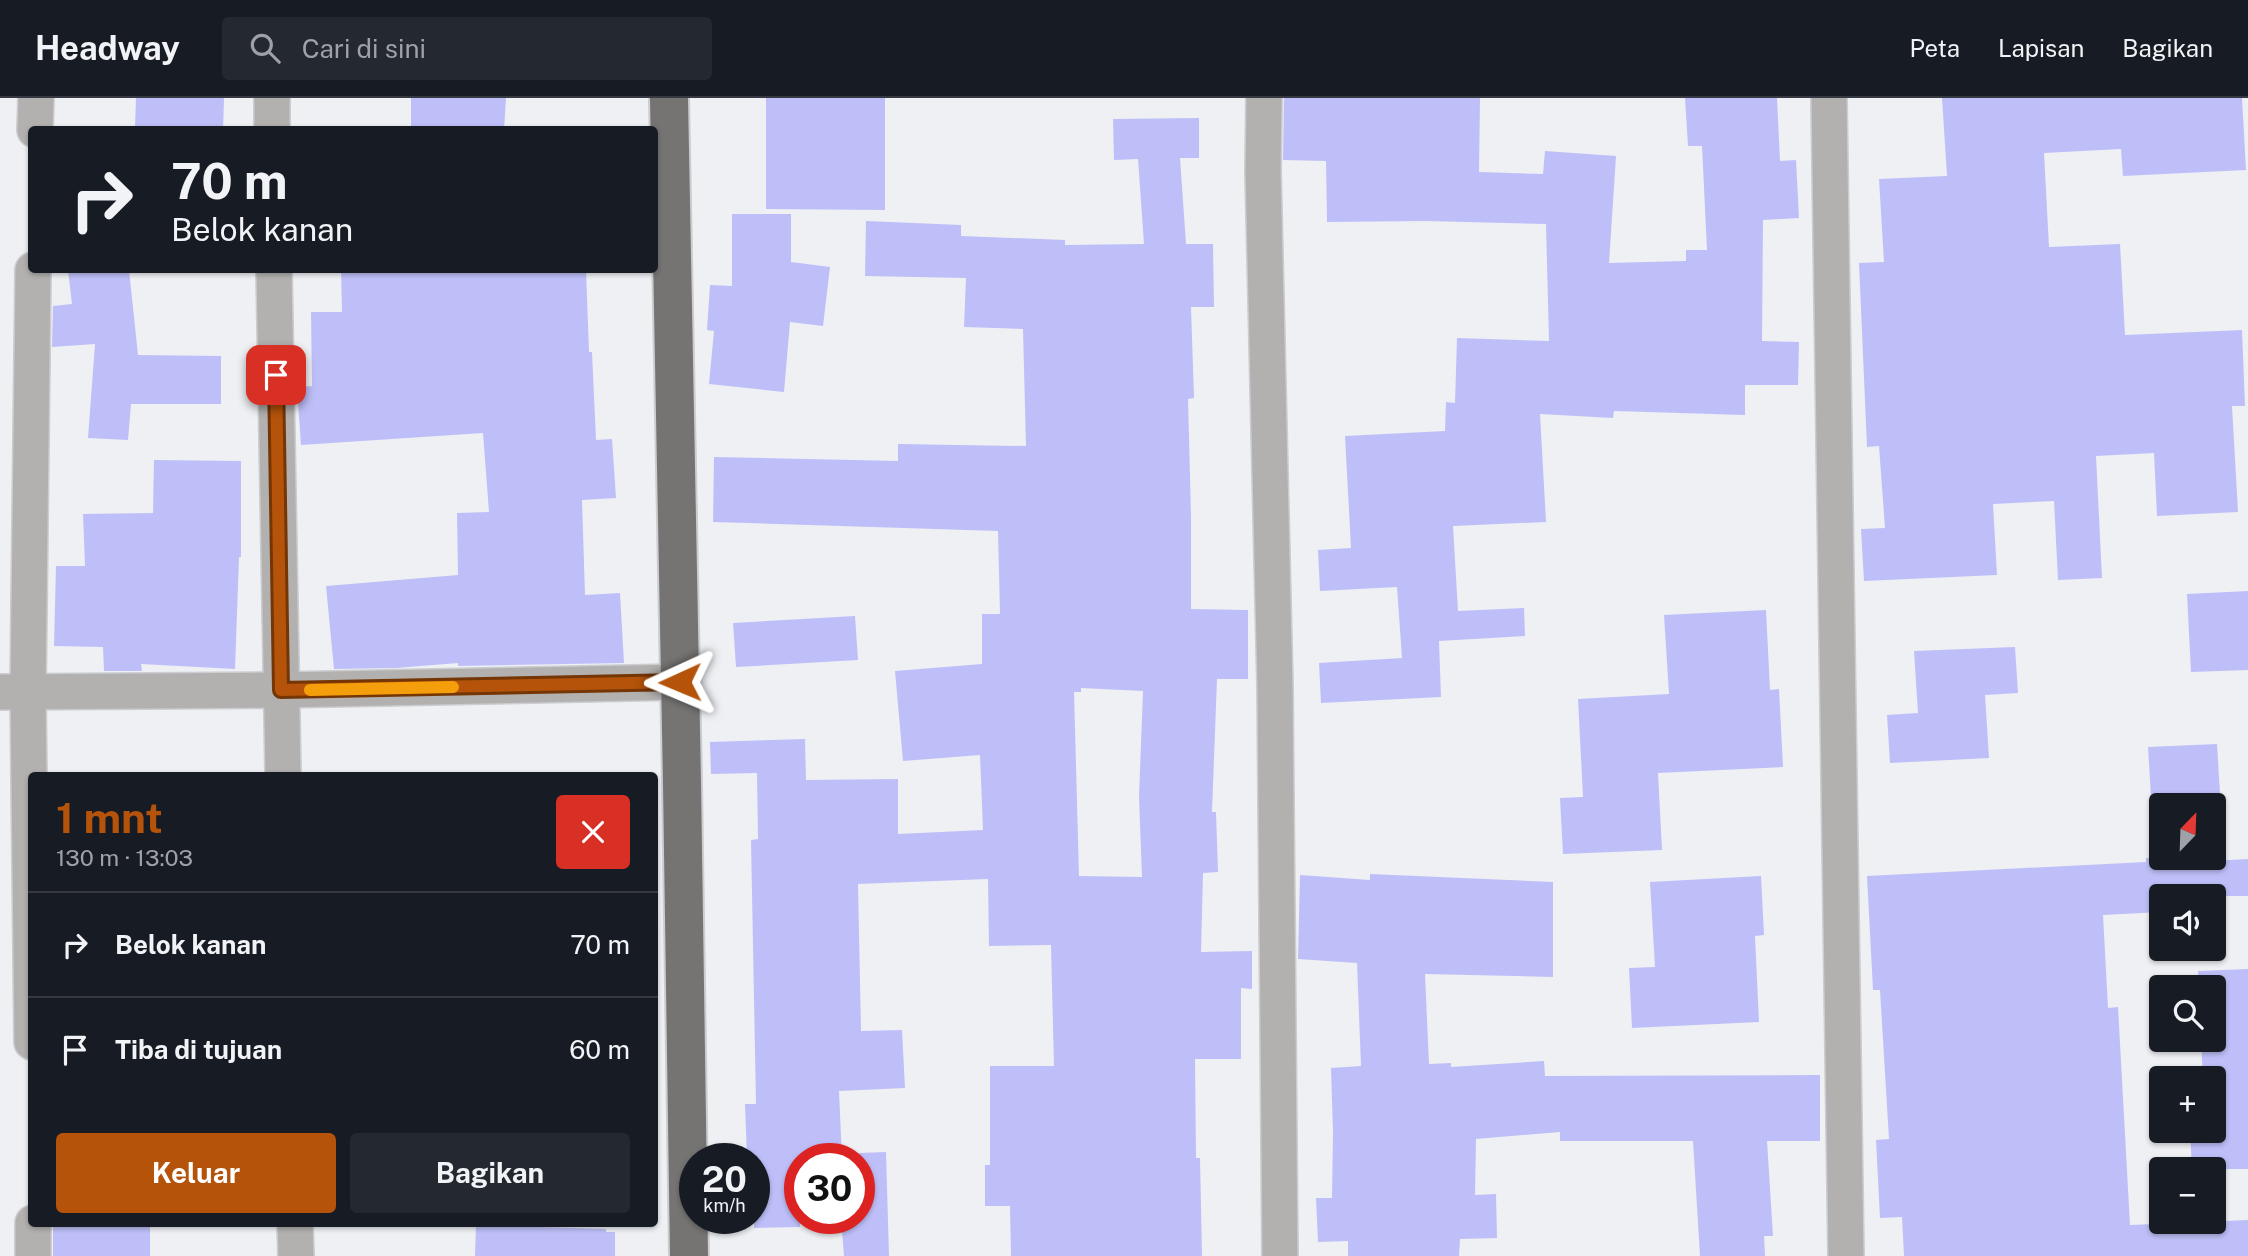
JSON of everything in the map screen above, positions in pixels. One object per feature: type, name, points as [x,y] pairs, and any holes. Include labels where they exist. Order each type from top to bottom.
[{"type":"highway","points":[[668,98],[689,1256]]},
{"type":"street","points":[[35,126],[36,98]]},
{"type":"street","points":[[272,98],[272,126]]},
{"type":"street","points":[[1264,98],[1263,170],[1275,687],[1280,1256]]},
{"type":"street","points":[[1829,98],[1846,1256]]},
{"type":"street","points":[[28,964],[14,692],[33,273]]},
{"type":"street","points":[[274,273],[283,772]]},
{"type":"street","points":[[14,692],[680,682]]},
{"type":"street","points":[[33,1227],[33,1256]]},
{"type":"street","points":[[295,1227],[296,1256]]},
{"type":"building","points":[[136,98],[224,98],[223,126],[135,126]]},
{"type":"building","points":[[411,98],[506,98],[504,126],[411,126]]},
{"type":"building","points":[[766,98],[885,98],[885,210],[766,209]]},
{"type":"building","points":[[1284,98],[1480,98],[1479,172],[1543,174],[1545,151],[1616,156],[1609,263],[1686,261],[1686,250],[1707,250],[1702,146],[1688,146],[1685,98],[1777,98],[1780,161],[1796,160],[1799,218],[1763,220],[1762,341],[1799,342],[1798,385],[1745,385],[1745,415],[1614,411],[1613,418],[1540,414],[1546,522],[1453,526],[1458,611],[1524,608],[1525,636],[1439,641],[1441,697],[1321,703],[1319,663],[1402,658],[1397,587],[1320,591],[1318,550],[1351,548],[1345,436],[1445,431],[1446,402],[1455,403],[1457,338],[1549,341],[1546,224],[1327,222],[1326,161],[1283,160]]},
{"type":"building","points":[[1942,98],[2242,98],[2246,170],[2123,176],[2121,149],[2044,153],[2049,247],[2120,244],[2125,335],[2242,330],[2245,406],[2232,406],[2238,512],[2157,516],[2154,453],[2096,456],[2102,578],[2058,580],[2054,501],[1993,504],[1997,575],[1864,581],[1861,529],[1885,528],[1879,446],[1867,447],[1859,263],[1884,262],[1879,179],[1947,176]]},
{"type":"building","points":[[1199,118],[1199,158],[1180,158],[1186,244],[1213,244],[1214,307],[1191,307],[1194,398],[1188,399],[1191,609],[1248,610],[1248,679],[1217,679],[1212,812],[1216,812],[1218,872],[1203,873],[1201,952],[1252,951],[1252,989],[1241,988],[1241,1059],[1195,1059],[1196,1158],[1200,1158],[1202,1256],[1011,1256],[1010,1206],[985,1206],[985,1165],[990,1165],[990,1066],[1054,1066],[1051,945],[989,946],[988,879],[858,884],[861,1031],[902,1030],[905,1088],[839,1091],[841,1143],[784,1143],[784,1227],[770,1228],[770,1143],[746,1143],[745,1104],[756,1104],[751,840],[758,839],[757,773],[711,774],[710,742],[805,739],[806,780],[898,779],[898,834],[983,830],[980,755],[903,761],[895,671],[982,664],[982,614],[1000,614],[998,531],[713,522],[714,457],[898,461],[898,444],[1026,446],[1023,329],[964,327],[966,278],[865,276],[866,221],[961,225],[961,236],[1065,240],[1065,245],[1144,244],[1138,159],[1114,160],[1113,119]],"holes":[[[1081,688],[1143,691],[1139,797],[1142,877],[1079,876],[1074,692],[1081,692]]]},
{"type":"building","points":[[732,214],[791,214],[791,262],[830,267],[823,326],[790,322],[784,392],[709,384],[714,331],[707,330],[710,285],[732,286]]},
{"type":"building","points":[[68,273],[129,273],[138,355],[221,356],[221,404],[131,404],[128,440],[88,438],[95,344],[52,347],[53,306],[72,304]]},
{"type":"building","points":[[341,273],[586,273],[596,440],[612,439],[616,498],[582,500],[585,595],[620,593],[624,663],[458,666],[458,663],[334,669],[326,586],[458,575],[457,513],[489,512],[483,433],[301,445],[297,387],[312,386],[311,312],[342,312]]},
{"type":"building","points":[[154,460],[241,461],[241,557],[235,669],[141,664],[142,671],[104,671],[103,647],[54,646],[56,566],[85,566],[83,514],[153,513]]},
{"type":"building","points":[[2248,591],[2248,670],[2191,672],[2187,594]]},
{"type":"building","points":[[1766,610],[1770,690],[1779,689],[1783,767],[1658,773],[1662,850],[1563,854],[1560,798],[1583,797],[1578,699],[1669,694],[1664,615]]},
{"type":"building","points":[[855,616],[858,660],[736,667],[733,623]]},
{"type":"building","points":[[2015,647],[2018,693],[1985,695],[1989,758],[1890,763],[1887,715],[1918,713],[1914,651]]},
{"type":"building","points":[[2217,744],[2220,793],[2151,793],[2148,747]]},
{"type":"building","points":[[2146,858],[2149,858],[2149,870],[2226,870],[2226,860],[2248,859],[2248,896],[2226,896],[2226,884],[2149,884],[2149,913],[2103,915],[2108,1008],[2118,1007],[2130,1225],[2149,1224],[2149,1234],[2226,1234],[2226,1221],[2248,1220],[2248,1256],[1904,1256],[1902,1217],[1880,1218],[1876,1140],[1889,1139],[1880,990],[1873,990],[1867,876],[2146,862]]},
{"type":"building","points":[[1370,874],[1553,882],[1553,977],[1425,974],[1429,1064],[1451,1063],[1451,1067],[1544,1061],[1545,1076],[1820,1075],[1820,1141],[1767,1141],[1773,1236],[1764,1236],[1765,1256],[1700,1256],[1693,1141],[1560,1141],[1560,1132],[1476,1139],[1475,1195],[1496,1194],[1497,1238],[1460,1239],[1459,1256],[1348,1256],[1348,1241],[1318,1242],[1316,1198],[1332,1198],[1331,1068],[1361,1066],[1357,963],[1298,959],[1300,875],[1370,880]]},
{"type":"building","points":[[1761,876],[1764,935],[1755,936],[1759,1022],[1632,1028],[1629,968],[1655,967],[1650,882]]},
{"type":"building","points":[[2248,969],[2248,1169],[2226,1169],[2226,1157],[2191,1157],[2191,1143],[2226,1143],[2226,1066],[2202,1066],[2202,1052],[2226,1052],[2226,975],[2198,975],[2198,971]]},
{"type":"building","points":[[875,1152],[886,1152],[889,1256],[844,1256],[842,1234],[875,1234]]},
{"type":"building","points":[[53,1227],[150,1227],[150,1256],[53,1256]]},
{"type":"building","points":[[476,1227],[606,1229],[606,1232],[615,1232],[615,1256],[475,1256]]},
{"type":"slow traffic","points":[[310,690],[453,687]]},
{"type":"route","points":[[276,375],[281,690],[680,682]]}]
